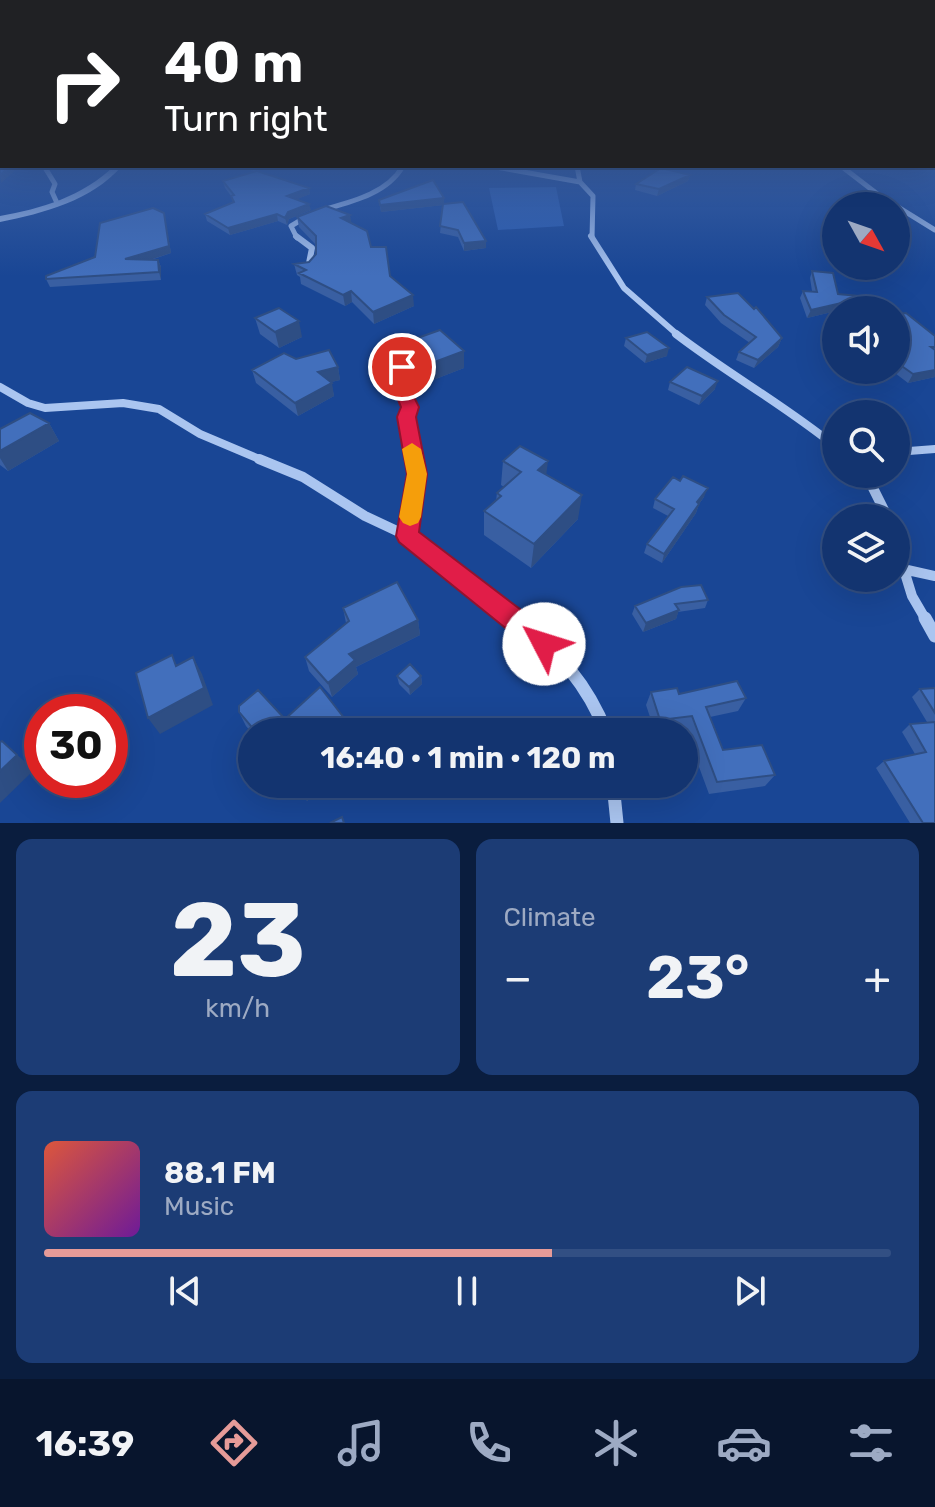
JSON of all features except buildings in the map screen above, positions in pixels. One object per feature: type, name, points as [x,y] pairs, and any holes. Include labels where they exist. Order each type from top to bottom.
[{"type":"street","points":[[55,198],[57,203]]},
{"type":"street","points":[[0,219],[25,215],[67,198]]},
{"type":"street","points":[[308,268],[312,248],[296,237],[292,224],[361,198]]},
{"type":"street","points":[[593,198],[589,229],[593,244],[624,288],[651,314],[718,365],[822,436]]},
{"type":"street","points":[[884,198],[935,230]]},
{"type":"street","points":[[402,367],[417,474],[407,536]]},
{"type":"street","points":[[0,387],[28,403],[45,408],[123,403],[159,409],[200,434],[303,477],[365,516],[407,536],[481,596],[522,624],[566,664],[594,701],[601,718]]},
{"type":"street","points":[[910,451],[935,449]]},
{"type":"street","points":[[910,571],[935,576]]},
{"type":"street","points":[[910,590],[935,636]]},
{"type":"street","points":[[614,798],[617,823]]},
{"type":"shaded area","points":[[491,198],[558,198],[564,226],[498,230]]},
{"type":"slow traffic","points":[[410,517],[417,490],[412,449]]},
{"type":"route","points":[[402,367],[417,474],[417,490],[407,536],[544,644]]}]
